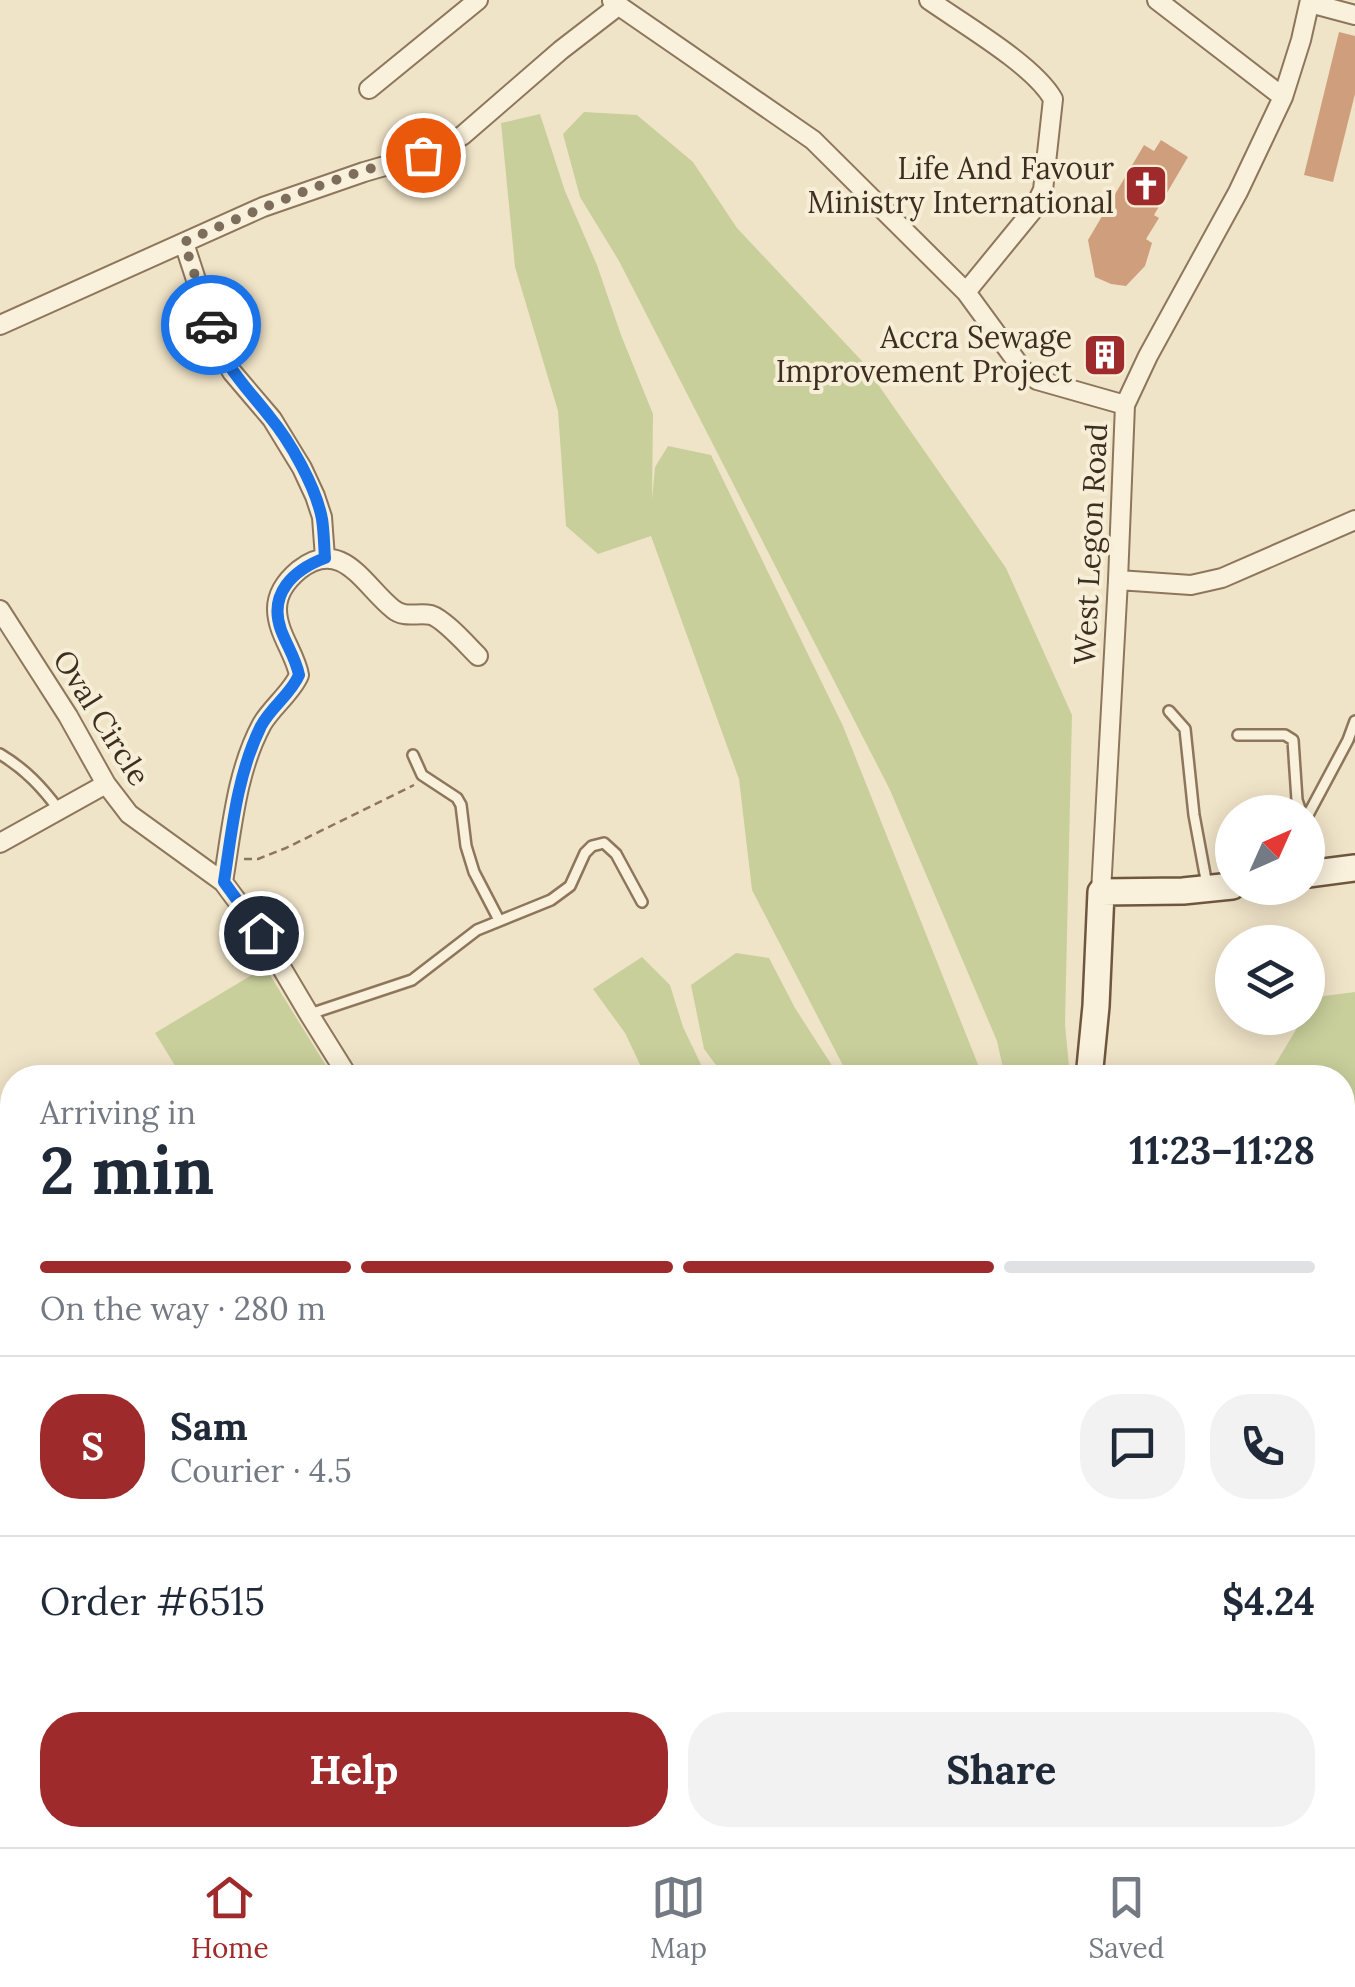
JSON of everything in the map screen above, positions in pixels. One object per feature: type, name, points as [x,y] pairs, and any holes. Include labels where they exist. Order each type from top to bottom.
[{"type":"main road","points":[[1325,872],[1355,868]]},
{"type":"main road","points":[[1090,1065],[1101,892],[1215,888]]},
{"type":"street","points":[[369,90],[478,0]]},
{"type":"street","points":[[930,0],[1030,72],[1052,99],[1043,190],[1033,210],[966,292]]},
{"type":"street","points":[[1310,1],[1355,15]]},
{"type":"street","name":"West Legon Road","points":[[1101,892],[1125,405],[1238,192],[1283,97],[1310,1]]},
{"type":"street","points":[[0,325],[262,208],[378,167],[440,150],[614,3],[813,140],[966,292],[1023,370],[1037,380],[1125,405]]},
{"type":"street","points":[[1169,4],[1283,97]]},
{"type":"street","points":[[184,242],[219,350],[232,372],[272,419],[316,496],[325,558]]},
{"type":"street","points":[[1118,580],[1192,585],[1222,578],[1355,520]]},
{"type":"street","points":[[224,882],[241,777],[262,725],[299,675],[277,609],[279,596],[294,575],[325,558],[340,560],[400,614],[430,615],[440,620],[478,656]]},
{"type":"street","name":"Oval Circle","points":[[0,610],[106,784],[129,814],[224,882],[261,933],[341,1065]]},
{"type":"street","points":[[0,843],[106,784]]},
{"type":"lane","points":[[1169,711],[1184,728],[1194,815],[1215,873]]},
{"type":"lane","points":[[1315,795],[1355,721]]},
{"type":"lane","points":[[1238,735],[1284,736],[1294,740],[1297,795]]},
{"type":"lane","points":[[0,754],[38,783],[59,810]]},
{"type":"lane","points":[[413,755],[426,779],[457,798],[461,805],[474,872],[499,920]]},
{"type":"lane","points":[[308,1014],[412,980],[477,930],[551,900],[570,886],[592,846],[604,844],[616,854],[642,902]]},
{"type":"path","points":[[227,860],[258,858],[286,848],[426,779]]},
{"type":"green space","points":[[584,112],[637,115],[693,162],[737,228],[861,360],[1006,568],[1072,715],[1065,1024],[1069,1065],[1002,1065],[997,1041],[890,790],[619,261],[580,197],[563,134]]},
{"type":"green space","points":[[540,114],[565,191],[653,414],[652,500],[655,467],[668,446],[711,455],[843,726],[978,1065],[843,1065],[752,890],[739,779],[651,536],[598,554],[566,526],[558,411],[515,267],[501,123]]},
{"type":"green space","points":[[736,953],[769,958],[831,1065],[716,1065],[704,1049],[691,985]]},
{"type":"green space","points":[[642,957],[670,985],[683,1027],[701,1065],[640,1065],[625,1033],[593,989]]},
{"type":"green space","points":[[265,967],[326,1065],[175,1065],[155,1033]]},
{"type":"green space","points":[[1355,992],[1355,1065],[1275,1065],[1293,1035],[1325,1035],[1325,996]]},
{"type":"building","points":[[1339,32],[1355,36],[1355,94],[1333,182],[1304,175]]},
{"type":"building","name":"Life And Favour Ministry International","points":[[1161,140],[1188,157],[1154,215],[1159,218],[1146,239],[1152,243],[1145,266],[1126,286],[1111,284],[1095,277],[1088,240],[1144,145],[1154,151]]},
{"type":"building","name":"Accra Sewage Improvement Project","points":[[1102,337],[1116,341],[1107,373],[1093,368]]},
{"type":"way so far","points":[[211,325],[184,242],[262,208],[423,155]]},
{"type":"place","name":"Life And Favour Ministry International","points":[[1146,186]]},
{"type":"place","name":"Accra Sewage Improvement Project","points":[[1105,355]]},
{"type":"route","points":[[211,325],[232,372],[272,419],[302,468],[322,517],[325,558],[306,565],[279,596],[280,627],[299,675],[262,725],[241,777],[224,882],[261,933]]}]
